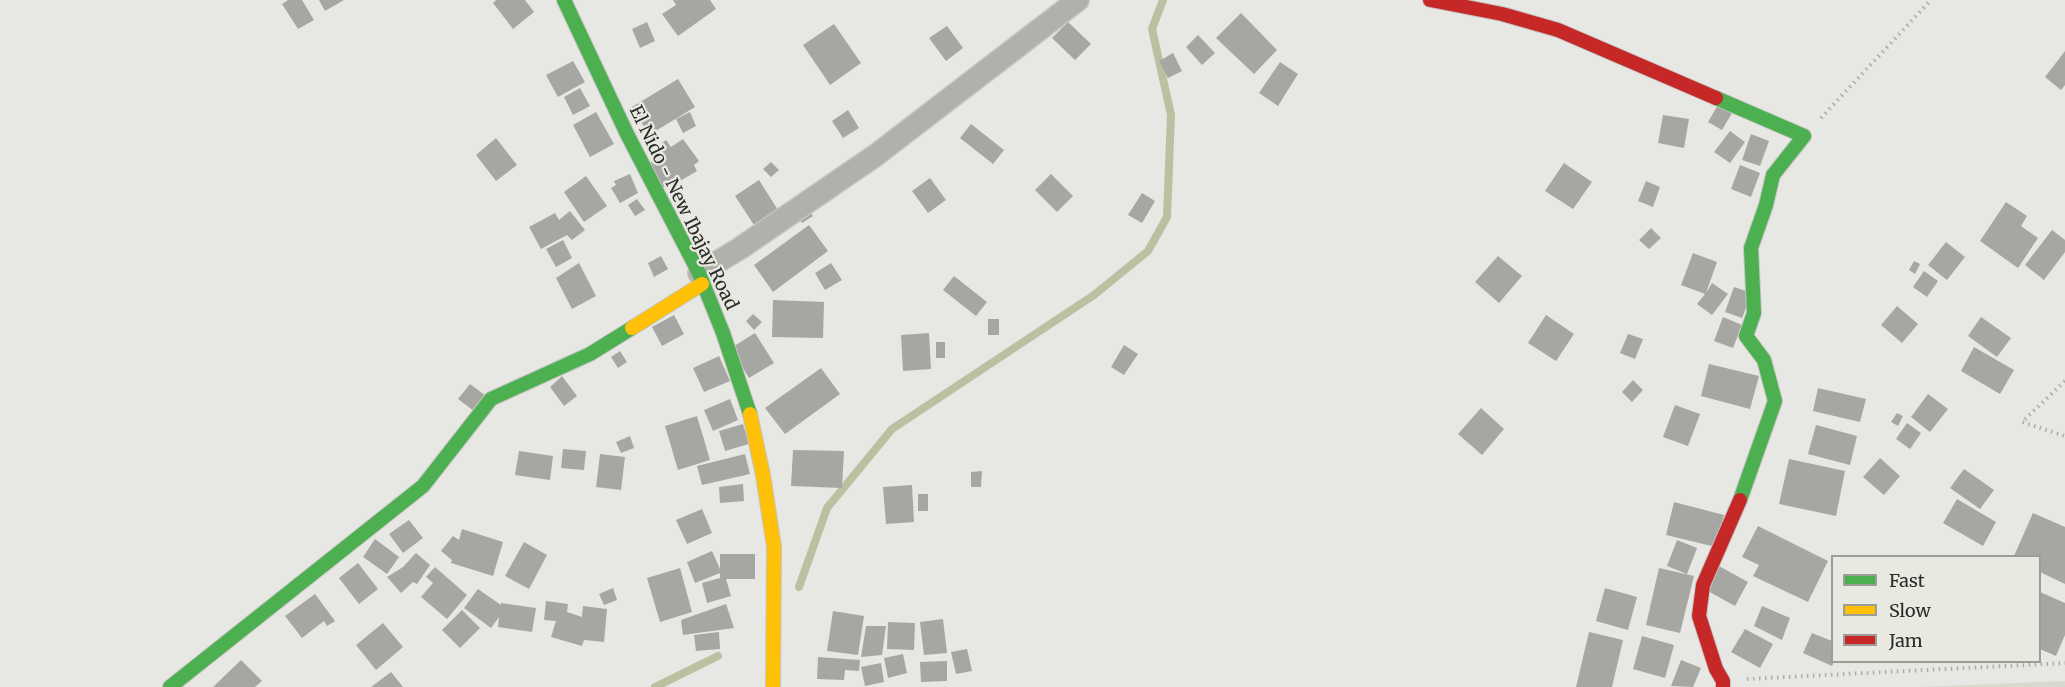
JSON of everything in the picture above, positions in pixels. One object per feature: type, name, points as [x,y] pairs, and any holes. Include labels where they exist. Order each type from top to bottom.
[{"type":"street","name":"El Nido - New Ibajay Road","points":[[564,0],[627,134],[700,279],[723,333],[748,404],[763,476],[774,547],[773,687]]},
{"type":"street","points":[[170,687],[423,486],[491,399],[590,354],[876,155],[1078,0]]},
{"type":"street","points":[[1430,0],[1502,14],[1558,30],[1804,136],[1773,176],[1751,248],[1754,314],[1746,336],[1764,360],[1775,401],[1749,478],[1703,585],[1699,616],[1723,684]]},
{"type":"path","points":[[1804,136],[1931,0]]},
{"type":"path","points":[[2065,381],[2022,422],[2065,436]]},
{"type":"path","points":[[1723,684],[1876,671],[2065,663]]},
{"type":"shaded area","points":[[2065,681],[2065,687],[1920,687]]},
{"type":"building","points":[[288,0],[302,0],[314,20],[298,29],[282,4]]},
{"type":"building","points":[[319,0],[344,0],[325,11]]},
{"type":"building","points":[[496,0],[525,0],[534,12],[513,29],[493,3]]},
{"type":"building","points":[[673,0],[710,0],[716,9],[678,36],[662,14],[676,5]]},
{"type":"building","points":[[1241,13],[1277,50],[1254,74],[1216,38]]},
{"type":"building","points":[[647,22],[655,41],[640,48],[632,29]]},
{"type":"building","points":[[1068,22],[1091,44],[1075,60],[1052,38]]},
{"type":"building","points":[[834,24],[861,63],[830,85],[803,45]]},
{"type":"building","points":[[947,26],[963,48],[946,61],[929,38]]},
{"type":"building","points":[[1198,35],[1215,53],[1202,65],[1186,47]]},
{"type":"building","points":[[2065,51],[2065,85],[2061,90],[2045,77]]},
{"type":"building","points":[[1173,53],[1182,71],[1168,78],[1159,61]]},
{"type":"building","points":[[573,61],[585,82],[558,97],[546,75]]},
{"type":"building","points":[[1280,62],[1298,74],[1278,106],[1259,93]]},
{"type":"building","points":[[678,79],[695,107],[649,135],[632,107]]},
{"type":"building","points":[[580,88],[590,106],[573,115],[564,97]]},
{"type":"building","points":[[1718,105],[1732,113],[1722,130],[1708,122]]},
{"type":"building","points":[[848,110],[859,128],[843,138],[832,121]]},
{"type":"building","points":[[596,112],[614,144],[590,157],[573,125]]},
{"type":"building","points":[[690,112],[696,126],[683,133],[676,119]]},
{"type":"building","points":[[1663,115],[1689,119],[1684,148],[1658,143]]},
{"type":"building","points":[[971,124],[1004,150],[993,164],[960,138]]},
{"type":"building","points":[[1730,131],[1745,142],[1730,163],[1714,152]]},
{"type":"building","points":[[1751,134],[1769,141],[1760,166],[1742,160]]},
{"type":"building","points":[[496,138],[517,165],[496,181],[476,155]]},
{"type":"building","points":[[683,139],[699,161],[694,165],[697,171],[675,184],[673,180],[661,189],[645,166],[659,157],[653,149],[666,140],[671,147]]},
{"type":"building","points":[[771,162],[779,170],[771,177],[763,169]]},
{"type":"building","points":[[1564,163],[1592,182],[1573,209],[1545,191]]},
{"type":"building","points":[[1740,165],[1760,173],[1751,197],[1731,189]]},
{"type":"building","points":[[630,174],[638,193],[620,203],[611,188],[616,185],[614,181]]},
{"type":"building","points":[[1051,174],[1073,196],[1057,212],[1035,190]]},
{"type":"building","points":[[586,176],[607,206],[584,222],[564,192]]},
{"type":"building","points":[[930,178],[946,200],[928,213],[912,191]]},
{"type":"building","points":[[759,180],[778,210],[754,225],[735,196]]},
{"type":"building","points":[[1646,181],[1660,187],[1653,207],[1638,201]]},
{"type":"building","points":[[1142,193],[1155,201],[1142,223],[1128,215]]},
{"type":"building","points":[[637,199],[645,210],[635,216],[628,205]]},
{"type":"building","points":[[2006,202],[2027,216],[2021,226],[2038,238],[2018,268],[1980,241]]},
{"type":"building","points":[[806,206],[813,216],[802,223],[795,214]]},
{"type":"building","points":[[570,211],[585,230],[572,240],[567,235],[541,249],[529,227],[555,213],[559,220]]},
{"type":"building","points":[[809,225],[828,251],[773,292],[754,265]]},
{"type":"building","points":[[1651,228],[1661,238],[1649,249],[1639,240]]},
{"type":"building","points":[[2052,230],[2065,240],[2065,252],[2044,280],[2025,265]]},
{"type":"building","points":[[563,240],[572,258],[556,267],[546,249]]},
{"type":"building","points":[[1946,242],[1965,257],[1947,280],[1928,265]]},
{"type":"building","points":[[1693,253],[1717,262],[1706,293],[1712,283],[1728,294],[1712,315],[1697,304],[1705,294],[1681,285]]},
{"type":"building","points":[[661,256],[668,269],[654,277],[648,263]]},
{"type":"building","points":[[1498,256],[1522,276],[1499,303],[1475,282]]},
{"type":"building","points":[[1914,261],[1920,264],[1915,274],[1909,270]]},
{"type":"building","points":[[579,263],[596,296],[572,309],[556,278]]},
{"type":"building","points":[[831,263],[842,280],[825,290],[815,273]]},
{"type":"building","points":[[1924,271],[1938,281],[1927,297],[1913,287]]},
{"type":"building","points":[[954,276],[987,302],[976,316],[943,290]]},
{"type":"building","points":[[1734,287],[1752,293],[1742,318],[1725,312]]},
{"type":"building","points":[[773,300],[824,302],[823,338],[772,337]]},
{"type":"building","points":[[1897,306],[1918,324],[1902,343],[1881,325]]},
{"type":"building","points":[[753,314],[762,322],[754,330],[746,321]]},
{"type":"building","points":[[674,315],[684,334],[662,346],[652,327]]},
{"type":"building","points":[[1546,315],[1574,334],[1556,361],[1528,343]]},
{"type":"building","points":[[1723,317],[1742,325],[1733,348],[1714,341]]},
{"type":"building","points":[[1981,317],[2011,338],[1997,357],[1968,336]]},
{"type":"building","points":[[988,319],[999,319],[999,335],[988,335]]},
{"type":"building","points":[[755,333],[774,363],[749,378],[731,348]]},
{"type":"building","points":[[929,333],[931,369],[903,371],[901,335]]},
{"type":"building","points":[[1628,334],[1643,339],[1635,359],[1620,353]]},
{"type":"building","points":[[936,342],[945,342],[945,358],[936,358]]},
{"type":"building","points":[[1124,345],[1138,354],[1124,375],[1111,367]]},
{"type":"building","points":[[1974,347],[2014,370],[2000,394],[1961,371]]},
{"type":"building","points":[[620,351],[627,362],[618,368],[611,357]]},
{"type":"building","points":[[719,356],[730,381],[704,392],[693,368]]},
{"type":"building","points":[[1709,364],[1759,376],[1750,409],[1701,396]]},
{"type":"building","points":[[821,368],[840,394],[785,434],[765,408]]},
{"type":"building","points":[[562,376],[577,396],[564,406],[550,387]]},
{"type":"building","points":[[1633,380],[1643,390],[1632,402],[1622,392]]},
{"type":"building","points":[[470,384],[486,396],[474,411],[458,399]]},
{"type":"building","points":[[1818,388],[1866,399],[1860,422],[1813,411]]},
{"type":"building","points":[[1928,394],[1948,409],[1930,432],[1911,417]]},
{"type":"building","points":[[730,399],[738,420],[713,431],[704,410]]},
{"type":"building","points":[[1675,405],[1700,414],[1688,446],[1663,437]]},
{"type":"building","points":[[1481,408],[1504,429],[1482,455],[1458,434]]},
{"type":"building","points":[[1897,413],[1903,416],[1898,426],[1891,422]]},
{"type":"building","points":[[697,416],[710,460],[678,470],[665,426]]},
{"type":"building","points":[[1907,423],[1921,433],[1910,449],[1896,439]]},
{"type":"building","points":[[743,424],[749,444],[725,451],[719,431]]},
{"type":"building","points":[[1816,425],[1857,436],[1850,465],[1808,454]]},
{"type":"building","points":[[630,436],[634,448],[621,453],[616,442]]},
{"type":"building","points":[[563,449],[586,451],[584,470],[561,468]]},
{"type":"building","points":[[793,450],[844,451],[842,488],[791,486]]},
{"type":"building","points":[[519,451],[553,456],[550,480],[515,475]]},
{"type":"building","points":[[600,454],[625,457],[621,490],[596,487]]},
{"type":"building","points":[[745,454],[750,474],[702,485],[697,466]]},
{"type":"building","points":[[1880,458],[1900,476],[1884,495],[1863,477]]},
{"type":"building","points":[[1789,459],[1845,471],[1836,516],[1779,504]]},
{"type":"building","points":[[1964,469],[1994,490],[1980,509],[1950,488]]},
{"type":"building","points":[[982,471],[981,487],[971,487],[971,472]]},
{"type":"building","points":[[743,484],[744,501],[720,503],[719,487]]},
{"type":"building","points":[[912,485],[914,522],[886,524],[883,487]]},
{"type":"building","points":[[918,494],[928,494],[928,511],[918,511]]},
{"type":"building","points":[[1957,499],[1996,522],[1983,546],[1943,523]]},
{"type":"building","points":[[1674,502],[1724,515],[1716,547],[1666,535]]},
{"type":"building","points":[[702,509],[712,533],[687,544],[676,520]]},
{"type":"building","points":[[2033,513],[2065,527],[2065,584],[2041,572],[2041,555],[2014,555]]},
{"type":"building","points":[[409,520],[423,538],[403,553],[389,534]]},
{"type":"building","points":[[1758,526],[1828,561],[1808,602],[1753,576],[1759,565],[1742,557]]},
{"type":"building","points":[[462,529],[503,542],[493,576],[451,563],[452,560],[441,551],[453,536],[459,540]]},
{"type":"building","points":[[375,539],[399,557],[387,574],[363,557]]},
{"type":"building","points":[[1677,540],[1697,548],[1687,574],[1667,566]]},
{"type":"building","points":[[524,542],[547,555],[529,589],[505,576]]},
{"type":"building","points":[[712,551],[720,569],[720,554],[755,554],[755,579],[726,579],[731,596],[707,603],[702,583],[720,578],[720,573],[695,583],[687,562]]},
{"type":"building","points":[[416,553],[430,565],[417,584],[413,582],[401,593],[387,577],[403,567]]},
{"type":"building","points":[[358,563],[378,589],[359,604],[339,578]]},
{"type":"building","points":[[1719,566],[1748,582],[1735,606],[1706,590]]},
{"type":"building","points":[[435,567],[467,595],[447,619],[421,597],[433,583],[426,577]]},
{"type":"building","points":[[680,568],[692,612],[660,622],[647,578]]},
{"type":"building","points":[[1659,568],[1694,576],[1680,633],[1646,625]]},
{"type":"building","points":[[613,588],[617,600],[604,605],[599,594]]},
{"type":"building","points":[[1605,588],[1637,597],[1628,630],[1596,621]]},
{"type":"building","points":[[478,589],[501,605],[501,603],[536,608],[532,632],[498,627],[499,617],[491,628],[464,608]]},
{"type":"building","points":[[2041,592],[2065,603],[2065,635],[2056,656],[2041,649]]},
{"type":"building","points":[[315,594],[335,621],[327,626],[324,621],[302,638],[285,616]]},
{"type":"building","points":[[546,601],[568,604],[567,612],[582,617],[583,606],[607,609],[604,642],[584,640],[582,646],[551,637],[556,621],[544,620]]},
{"type":"building","points":[[726,604],[734,628],[683,635],[681,620]]},
{"type":"building","points":[[1762,606],[1790,618],[1782,640],[1754,626]]},
{"type":"building","points":[[462,610],[480,628],[460,648],[442,630]]},
{"type":"building","points":[[833,611],[864,616],[858,655],[827,651]]},
{"type":"building","points":[[943,619],[947,653],[924,655],[920,622]]},
{"type":"building","points":[[888,622],[915,623],[914,650],[887,649]]},
{"type":"building","points":[[383,623],[403,647],[376,670],[356,645]]},
{"type":"building","points":[[866,626],[886,626],[882,655],[861,657]]},
{"type":"building","points":[[1745,629],[1773,644],[1760,668],[1731,652]]},
{"type":"building","points":[[719,632],[720,649],[696,651],[694,635]]},
{"type":"building","points":[[1589,632],[1623,640],[1612,687],[1576,687]]},
{"type":"building","points":[[1812,633],[1831,641],[1831,663],[1834,663],[1832,666],[1803,653]]},
{"type":"building","points":[[1642,636],[1674,645],[1665,678],[1633,669]]},
{"type":"building","points":[[967,649],[972,671],[956,674],[951,652]]},
{"type":"building","points":[[903,654],[907,673],[888,678],[884,658]]},
{"type":"building","points":[[818,657],[860,660],[859,671],[845,670],[844,680],[817,679]]},
{"type":"building","points":[[241,660],[262,681],[255,687],[213,687]]},
{"type":"building","points":[[1681,660],[1701,668],[1693,687],[1671,686]]},
{"type":"building","points":[[947,661],[947,681],[921,682],[920,662]]},
{"type":"building","points":[[881,663],[884,682],[865,686],[861,667]]},
{"type":"building","points":[[391,672],[403,687],[371,687]]},
{"type":"waterway","points":[[799,587],[827,508],[892,429],[1094,295],[1148,251],[1167,217],[1171,115],[1152,29],[1163,0]]},
{"type":"waterway","points":[[655,687],[718,656]]},
{"type":"traffic: fast","points":[[564,0],[627,134],[699,273],[723,333],[750,414]]},
{"type":"traffic: fast","points":[[1716,98],[1804,136],[1773,175],[1766,205],[1751,248],[1754,313],[1746,336],[1764,360],[1775,401],[1740,500]]},
{"type":"traffic: fast","points":[[170,687],[423,486],[491,399],[590,354],[632,328]]},
{"type":"traffic: slow","points":[[632,328],[702,284]]},
{"type":"traffic: slow","points":[[750,414],[763,475],[774,547],[773,687]]},
{"type":"traffic: jam","points":[[1430,0],[1502,14],[1558,30],[1716,98]]},
{"type":"traffic: jam","points":[[1723,687],[1723,681],[1716,669],[1699,616],[1703,585],[1740,500]]}]
